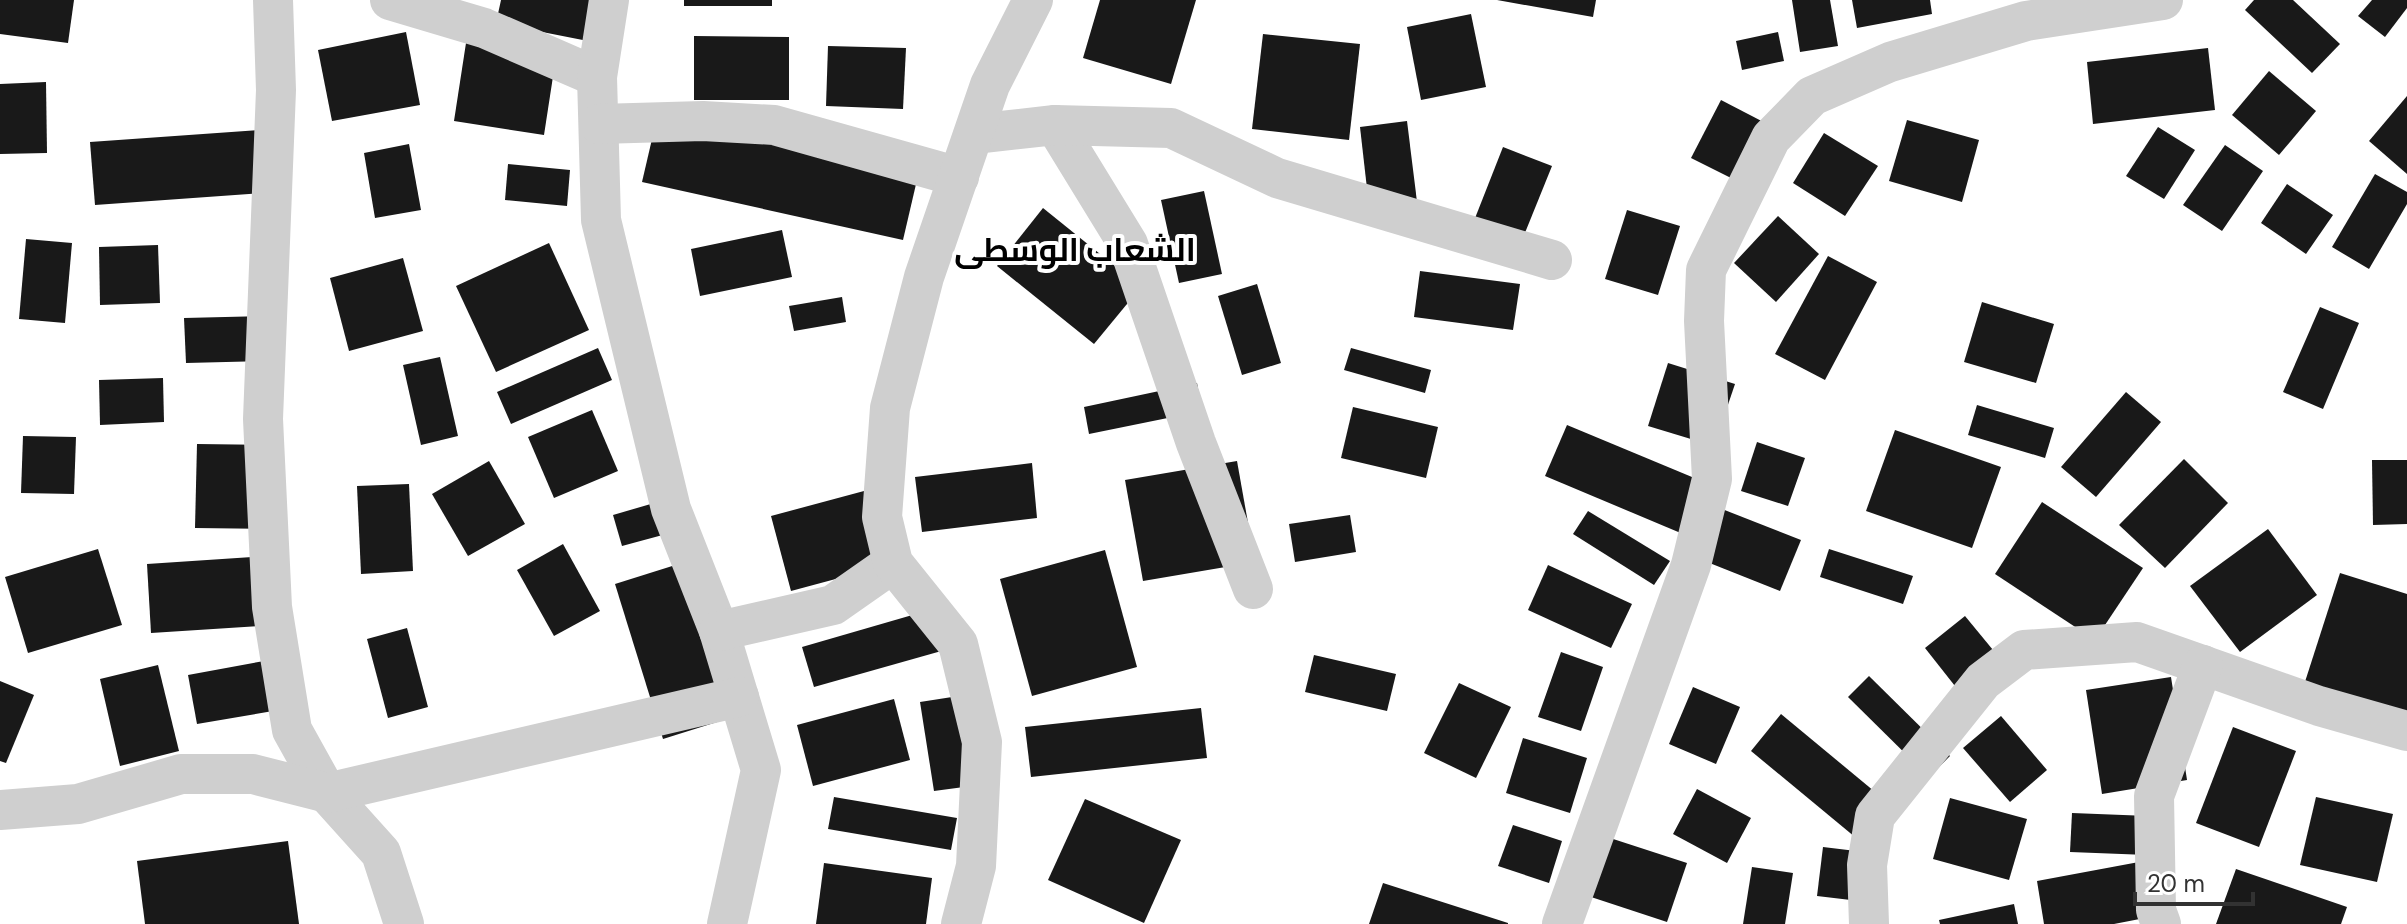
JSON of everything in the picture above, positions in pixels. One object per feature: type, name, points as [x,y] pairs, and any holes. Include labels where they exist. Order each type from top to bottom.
[{"type":"street","points":[[273,0],[276,90],[263,419],[272,607],[292,730],[327,793],[381,853],[404,924]]},
{"type":"street","points":[[390,0],[484,28],[597,77]]},
{"type":"street","points":[[609,0],[597,77],[601,220],[671,509],[719,631],[761,770],[727,924]]},
{"type":"street","points":[[961,924],[976,866],[982,742],[958,644],[893,563],[882,517],[890,408],[924,277],[990,85],[1033,0]]},
{"type":"street","points":[[1562,924],[1691,565],[1712,479],[1704,321],[1706,270],[1771,138],[1812,96],[1890,62],[2026,21],[2163,0]]},
{"type":"street","points":[[599,124],[703,121],[774,125],[959,177]]},
{"type":"street","points":[[974,134],[1055,125],[1171,128],[1277,178],[1552,260]]},
{"type":"street","points":[[1055,125],[1128,244],[1196,443],[1253,589]]},
{"type":"street","points":[[719,631],[833,605],[893,563]]},
{"type":"street","points":[[1869,924],[1867,865],[1875,816],[1983,681],[2024,650],[2137,642],[2319,706],[2407,731]]},
{"type":"street","points":[[2161,924],[2156,910],[2154,796],[2203,665]]},
{"type":"street","points":[[0,810],[78,804],[181,774],[253,774],[327,793],[739,697]]},
{"type":"building","points":[[0,0],[74,0],[68,43],[0,34]]},
{"type":"building","points":[[501,0],[607,0],[598,43],[496,23]]},
{"type":"building","points":[[684,0],[772,0],[772,6],[684,6]]},
{"type":"building","points":[[1100,0],[1196,0],[1171,84],[1083,58]]},
{"type":"building","points":[[1497,0],[1596,0],[1593,17]]},
{"type":"building","points":[[1792,0],[1830,0],[1838,46],[1800,52]]},
{"type":"building","points":[[1852,0],[1930,0],[1932,14],[1857,28]]},
{"type":"building","points":[[2254,0],[2293,0],[2340,44],[2312,73],[2245,10]]},
{"type":"building","points":[[2372,0],[2407,0],[2407,8],[2385,37],[2358,16]]},
{"type":"building","points":[[1471,14],[1486,87],[1421,100],[1407,27]]},
{"type":"building","points":[[406,32],[420,105],[332,121],[318,50]]},
{"type":"building","points":[[1778,32],[1784,61],[1742,70],[1736,41]]},
{"type":"building","points":[[1263,34],[1360,44],[1349,140],[1252,129]]},
{"type":"building","points":[[694,36],[789,37],[789,100],[694,100]]},
{"type":"building","points":[[466,43],[556,57],[544,135],[454,121]]},
{"type":"building","points":[[828,46],[906,48],[903,109],[826,106]]},
{"type":"building","points":[[2208,48],[2215,110],[2093,124],[2087,62]]},
{"type":"building","points":[[2269,71],[2316,111],[2279,155],[2232,115]]},
{"type":"building","points":[[46,82],[47,153],[0,154],[0,84]]},
{"type":"building","points":[[2407,96],[2407,174],[2369,141]]},
{"type":"building","points":[[1721,100],[1775,128],[1745,185],[1691,158]]},
{"type":"building","points":[[659,109],[920,167],[903,240],[642,182]]},
{"type":"building","points":[[1907,120],[1979,140],[1962,202],[1889,181]]},
{"type":"building","points":[[1407,121],[1419,218],[1371,224],[1360,127]]},
{"type":"building","points":[[2158,127],[2195,150],[2164,199],[2126,176]]},
{"type":"building","points":[[274,129],[278,192],[95,205],[90,142]]},
{"type":"building","points":[[1824,133],[1878,166],[1845,216],[1793,183]]},
{"type":"building","points":[[409,144],[421,210],[375,218],[364,153]]},
{"type":"building","points":[[2225,145],[2263,171],[2222,231],[2183,205]]},
{"type":"building","points":[[1503,147],[1552,166],[1516,255],[1468,236]]},
{"type":"building","points":[[508,164],[570,170],[567,206],[505,200]]},
{"type":"building","points":[[2375,174],[2407,192],[2407,204],[2369,269],[2332,247]]},
{"type":"building","points":[[2287,184],[2333,215],[2306,254],[2261,223]]},
{"type":"building","points":[[1204,191],[1222,274],[1179,283],[1161,200]]},
{"type":"building","points":[[1043,208],[1141,287],[1094,344],[997,266]]},
{"type":"building","points":[[1627,210],[1680,226],[1658,295],[1605,279]]},
{"type":"building","points":[[1778,216],[1819,254],[1776,302],[1734,263]]},
{"type":"building","points":[[782,230],[792,277],[700,296],[691,249]]},
{"type":"building","points":[[26,239],[72,243],[65,323],[19,319]]},
{"type":"building","points":[[549,243],[589,330],[496,372],[456,286]]},
{"type":"building","points":[[158,245],[160,303],[100,305],[99,247]]},
{"type":"building","points":[[1828,256],[1877,282],[1825,380],[1775,354]]},
{"type":"building","points":[[403,258],[423,331],[349,351],[330,278]]},
{"type":"building","points":[[1420,271],[1520,284],[1513,330],[1414,317]]},
{"type":"building","points":[[1257,284],[1281,363],[1242,375],[1218,296]]},
{"type":"building","points":[[842,297],[846,322],[794,331],[789,306]]},
{"type":"building","points":[[1982,302],[2054,324],[2036,383],[1964,362]]},
{"type":"building","points":[[2320,307],[2359,323],[2323,409],[2283,392]]},
{"type":"building","points":[[265,316],[266,361],[186,363],[184,318]]},
{"type":"building","points":[[598,348],[612,380],[511,424],[497,392]]},
{"type":"building","points":[[1351,348],[1431,370],[1425,393],[1344,370]]},
{"type":"building","points":[[440,357],[458,436],[421,445],[403,365]]},
{"type":"building","points":[[1668,363],[1735,384],[1714,446],[1648,426]]},
{"type":"building","points":[[163,378],[164,422],[100,425],[99,380]]},
{"type":"building","points":[[1197,383],[1202,411],[1089,434],[1084,407]]},
{"type":"building","points":[[2126,392],[2161,422],[2096,497],[2061,467]]},
{"type":"building","points":[[1977,405],[2054,428],[2045,458],[1968,435]]},
{"type":"building","points":[[1353,407],[1438,427],[1426,478],[1341,458]]},
{"type":"building","points":[[592,410],[618,471],[554,498],[528,437]]},
{"type":"building","points":[[1567,425],[1704,482],[1683,534],[1545,476]]},
{"type":"building","points":[[1895,430],[2001,467],[1972,548],[1866,511]]},
{"type":"building","points":[[23,436],[76,437],[74,494],[21,493]]},
{"type":"building","points":[[1757,442],[1805,458],[1788,506],[1741,491]]},
{"type":"building","points":[[197,444],[269,445],[267,529],[195,528]]},
{"type":"building","points":[[2184,459],[2228,503],[2165,568],[2119,525]]},
{"type":"building","points":[[2372,460],[2407,460],[2407,524],[2373,525]]},
{"type":"building","points":[[489,461],[525,524],[468,556],[432,494]]},
{"type":"building","points":[[1237,461],[1255,562],[1143,581],[1125,480]]},
{"type":"building","points":[[1032,463],[1037,518],[922,532],[915,477]]},
{"type":"building","points":[[409,484],[413,571],[361,574],[357,486]]},
{"type":"building","points":[[864,491],[884,566],[791,591],[771,516]]},
{"type":"building","points":[[661,501],[670,533],[622,546],[613,515]]},
{"type":"building","points":[[2042,502],[2143,568],[2095,640],[1995,574]]},
{"type":"building","points":[[1722,509],[1801,540],[1780,591],[1702,560]]},
{"type":"building","points":[[1588,511],[1670,561],[1654,585],[1573,534]]},
{"type":"building","points":[[1350,515],[1356,552],[1295,562],[1289,524]]},
{"type":"building","points":[[2268,529],[2317,595],[2240,652],[2190,586]]},
{"type":"building","points":[[563,544],[600,611],[554,636],[517,570]]},
{"type":"building","points":[[98,549],[122,625],[28,653],[5,577]]},
{"type":"building","points":[[1829,549],[1913,576],[1903,604],[1820,577]]},
{"type":"building","points":[[1105,550],[1137,667],[1032,696],[1000,579]]},
{"type":"building","points":[[269,556],[274,625],[151,633],[147,564]]},
{"type":"building","points":[[704,556],[752,711],[663,739],[615,584]]},
{"type":"building","points":[[1548,565],[1632,604],[1611,648],[1528,610]]},
{"type":"building","points":[[2340,573],[2407,594],[2407,721],[2303,688]]},
{"type":"building","points":[[940,607],[952,648],[814,687],[802,647]]},
{"type":"building","points":[[1965,616],[2007,667],[1966,700],[1925,648]]},
{"type":"building","points":[[407,628],[428,707],[388,718],[367,639]]},
{"type":"building","points":[[1561,652],[1603,667],[1581,731],[1538,717]]},
{"type":"building","points":[[1314,655],[1396,674],[1387,711],[1305,692]]},
{"type":"building","points":[[264,661],[273,711],[197,724],[188,675]]},
{"type":"building","points":[[158,665],[179,751],[120,766],[100,679]]},
{"type":"building","points":[[1869,676],[1950,756],[1929,777],[1848,697]]},
{"type":"building","points":[[2171,677],[2187,780],[2102,794],[2086,690]]},
{"type":"building","points":[[0,681],[34,695],[6,763],[0,761]]},
{"type":"building","points":[[1459,683],[1511,707],[1476,778],[1424,753]]},
{"type":"building","points":[[1693,687],[1740,707],[1716,764],[1669,744]]},
{"type":"building","points":[[965,695],[979,785],[934,791],[920,702]]},
{"type":"building","points":[[894,699],[910,760],[813,786],[797,725]]},
{"type":"building","points":[[1201,708],[1207,758],[1031,777],[1025,727]]},
{"type":"building","points":[[1781,714],[1892,806],[1861,842],[1751,751]]},
{"type":"building","points":[[2001,716],[2047,770],[2010,802],[1963,748]]},
{"type":"building","points":[[2233,727],[2296,751],[2259,847],[2196,823]]},
{"type":"building","points":[[1523,738],[1587,758],[1570,813],[1506,793]]},
{"type":"building","points":[[1697,789],[1751,818],[1727,863],[1673,834]]},
{"type":"building","points":[[834,797],[957,818],[951,850],[828,829]]},
{"type":"building","points":[[2316,797],[2393,814],[2377,882],[2300,865]]},
{"type":"building","points":[[1950,798],[2027,819],[2009,880],[1933,859]]},
{"type":"building","points":[[1085,799],[1181,840],[1144,923],[1048,880]]},
{"type":"building","points":[[2072,813],[2174,817],[2173,856],[2070,852]]},
{"type":"building","points":[[1513,825],[1562,841],[1549,883],[1498,866]]},
{"type":"building","points":[[1607,837],[1687,863],[1667,922],[1588,896]]},
{"type":"building","points":[[288,841],[299,924],[145,924],[137,861]]},
{"type":"building","points":[[1823,847],[1881,854],[1876,903],[1817,896]]},
{"type":"building","points":[[2139,862],[2150,917],[2114,924],[2044,924],[2037,881]]},
{"type":"building","points":[[824,863],[932,878],[926,924],[816,924]]},
{"type":"building","points":[[1752,867],[1793,873],[1785,924],[1743,924]]},
{"type":"building","points":[[2236,869],[2347,907],[2341,924],[2216,924]]},
{"type":"building","points":[[1383,883],[1508,923],[1508,924],[1369,924]]},
{"type":"building","points":[[2014,904],[2018,924],[1940,924],[1939,920]]},
{"type":"district","name":"الشعاب الوسطى","points":[[1075,250]]}]
